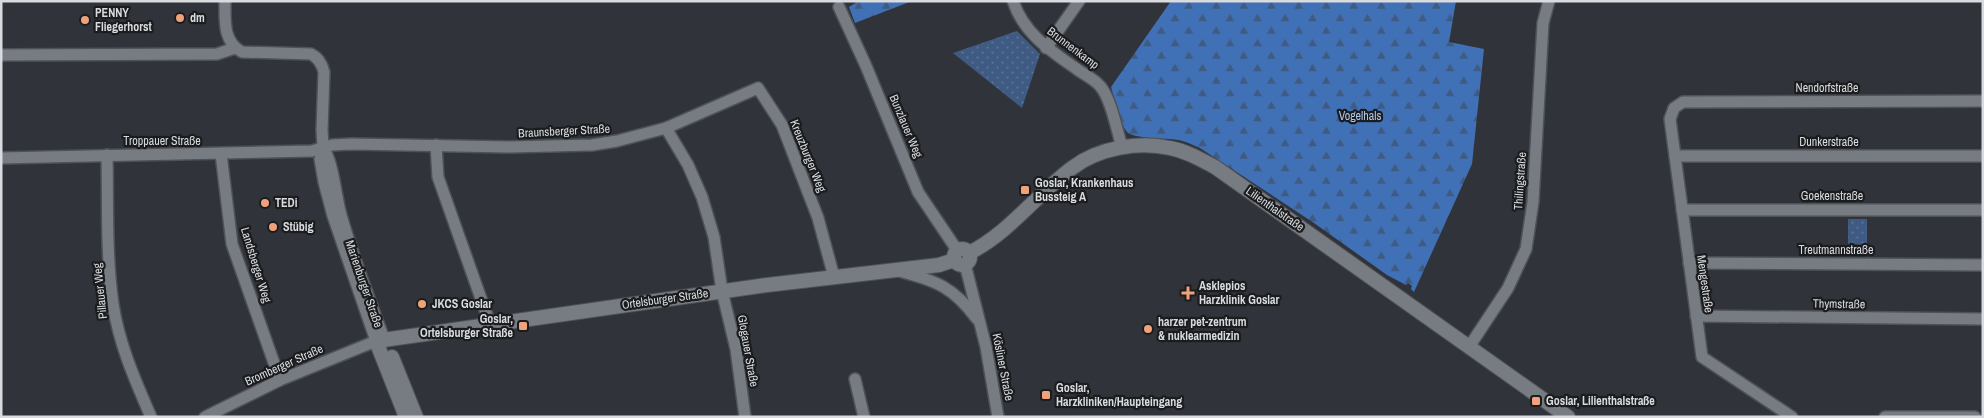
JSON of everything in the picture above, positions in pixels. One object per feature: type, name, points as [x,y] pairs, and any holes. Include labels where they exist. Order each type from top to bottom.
[{"type":"street","points":[[1,55],[217,54],[235,48],[229,41],[226,30],[226,1]]},
{"type":"street","name":"Brunnenkamp","points":[[1013,1],[1023,23],[1046,48],[1096,82],[1104,91],[1122,147]]},
{"type":"street","points":[[1046,48],[1079,1]]},
{"type":"street","name":"Thilingstraße","points":[[1469,347],[1508,288],[1520,267],[1526,249],[1533,202],[1543,23],[1549,1]]},
{"type":"street","name":"Bunzlauer Weg","points":[[839,8],[866,66],[918,192],[962,257]]},
{"type":"street","name":"Marienburger Straße","points":[[235,48],[242,52],[311,54],[319,59],[324,72],[323,148],[329,155],[333,183],[345,230],[406,417]]},
{"type":"street","name":"Kreuzburger Weg","points":[[666,128],[758,88],[782,125],[818,218],[834,277]]},
{"type":"street","name":"Nendorfstraße","points":[[1674,108],[1683,102],[1983,101]]},
{"type":"street","name":"Mengestraße","points":[[1674,108],[1670,119],[1702,357],[1792,417]]},
{"type":"street","points":[[666,128],[688,165],[702,197],[714,237],[722,291]]},
{"type":"street","name":"Braunsberger Straße","points":[[323,148],[332,145],[351,144],[564,147],[617,141],[666,128]]},
{"type":"street","points":[[436,145],[438,177],[490,324]]},
{"type":"street","name":"Lilienthalstraße","points":[[962,257],[983,246],[1000,233],[1073,167],[1097,155],[1122,147],[1169,147],[1195,156],[1215,167],[1568,417]]},
{"type":"street","name":"Troppauer Straße","points":[[1,158],[221,154],[312,151],[323,148]]},
{"type":"street","name":"Landsberger Weg","points":[[221,154],[232,244],[280,380]]},
{"type":"street","name":"Pillauer Weg","points":[[107,155],[110,271],[114,306],[126,358],[150,417]]},
{"type":"street","name":"Dunkerstraße","points":[[1675,156],[1983,156]]},
{"type":"street","name":"Goekenstraße","points":[[1682,210],[1983,210]]},
{"type":"street","name":"Ortelsburger Straße","points":[[380,340],[722,291],[939,265],[962,257]]},
{"type":"street","name":"Kösliner Straße","points":[[962,257],[986,347],[998,417]]},
{"type":"street","name":"Treutmannstraße","points":[[1688,263],[1983,265]]},
{"type":"street","name":"Kösliner Straße","points":[[895,270],[922,277],[952,291],[963,301],[980,323]]},
{"type":"street","name":"Glogauer Straße","points":[[722,291],[736,349],[745,417]]},
{"type":"street","name":"Thymstraße","points":[[1696,316],[1983,319]]},
{"type":"street","name":"Marienburger Straße","points":[[380,340],[416,417]]},
{"type":"street","name":"Bromberger Straße","points":[[205,417],[280,380],[380,340]]},
{"type":"street","points":[[855,379],[864,417]]},
{"type":"street","points":[[1885,417],[1975,417]]},
{"type":"shaded area","points":[[1017,31],[1040,54],[1022,108],[953,53]]},
{"type":"shaded area","points":[[1848,219],[1867,219],[1867,245],[1848,244]]},
{"type":"green space","points":[[859,1],[912,1],[855,23],[849,7]]},
{"type":"green space","name":"Vogelhals","points":[[1171,1],[1456,1],[1449,42],[1484,49],[1472,164],[1414,292],[1411,289],[1412,286],[1408,283],[1406,285],[1387,275],[1314,223],[1200,148],[1173,139],[1136,136],[1127,132],[1119,116],[1111,87]]},
{"type":"place","name":"dm","points":[[180,18]]},
{"type":"place","name":"PENNY Fliegerhorst","points":[[85,20]]},
{"type":"place","name":"Goslar, Krankenhaus Bussteig A","points":[[1025,190]]},
{"type":"place","name":"TEDi","points":[[265,203]]},
{"type":"place","name":"Stübig","points":[[273,227]]},
{"type":"place","name":"Asklepios Harzklinik Goslar","points":[[1188,293]]},
{"type":"place","name":"JKCS Goslar","points":[[422,304]]},
{"type":"place","name":"Goslar, Ortelsburger Straße","points":[[523,326]]},
{"type":"place","name":"harzer pet-zentrum & nuklearmedizin","points":[[1148,329]]},
{"type":"place","name":"Goslar, Harzkliniken/Haupteingang","points":[[1046,395]]},
{"type":"place","name":"Goslar, Lilienthalstraße","points":[[1536,401]]}]
